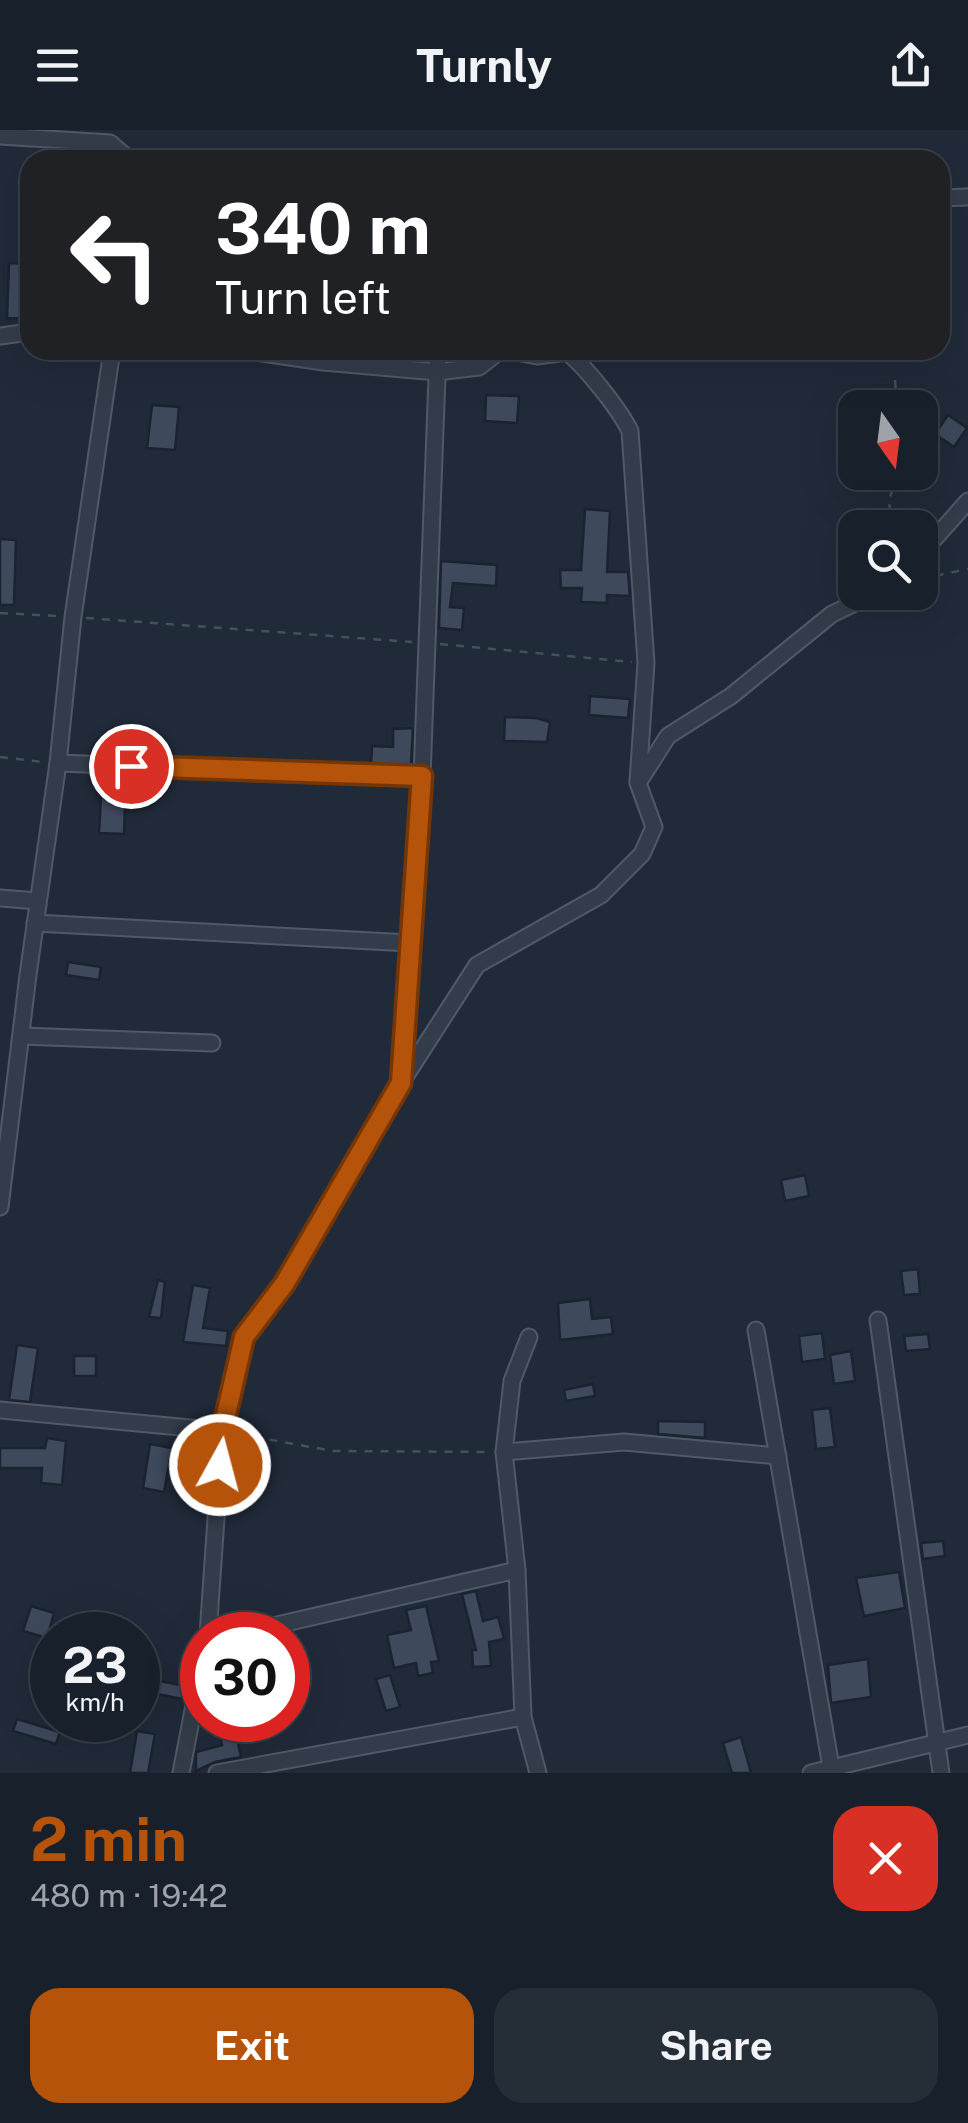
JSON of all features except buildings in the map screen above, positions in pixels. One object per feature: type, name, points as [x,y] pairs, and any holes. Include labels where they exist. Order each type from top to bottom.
[{"type":"street","points":[[0,136],[110,143],[118,150]]},
{"type":"street","points":[[0,1207],[58,763],[73,617],[111,360]]},
{"type":"street","points":[[310,360],[437,372],[479,367],[487,360]]},
{"type":"street","points":[[401,1083],[422,776],[438,360]]},
{"type":"street","points":[[210,1612],[222,1432],[244,1337],[285,1283],[401,1083],[477,965],[601,894],[642,854],[654,828],[638,783],[646,663],[630,431],[622,414],[577,360]]},
{"type":"street","points":[[938,535],[968,501]]},
{"type":"street","points":[[638,783],[668,736],[731,696],[840,610]]},
{"type":"street","points":[[58,763],[422,776]]},
{"type":"street","points":[[0,898],[38,901]]},
{"type":"street","points":[[36,923],[410,943]]},
{"type":"street","points":[[20,1036],[212,1044]]},
{"type":"street","points":[[878,1320],[941,1773]]},
{"type":"street","points":[[756,1330],[831,1770]]},
{"type":"street","points":[[530,1337],[512,1381],[504,1452],[517,1570],[523,1717],[538,1773]]},
{"type":"street","points":[[0,1410],[222,1432]]},
{"type":"street","points":[[504,1452],[624,1442],[778,1456]]},
{"type":"street","points":[[310,1618],[517,1570]]},
{"type":"street","points":[[217,1773],[523,1717]]},
{"type":"street","points":[[810,1773],[968,1735]]},
{"type":"street","points":[[181,1773],[187,1742]]},
{"type":"path","points":[[895,380],[895,390]]},
{"type":"path","points":[[938,575],[968,569]]},
{"type":"path","points":[[0,613],[427,643],[646,663]]},
{"type":"path","points":[[0,758],[58,763]]},
{"type":"path","points":[[222,1432],[332,1451],[504,1452]]},
{"type":"route","points":[[131,766],[422,776],[401,1083],[285,1283],[244,1337],[222,1432],[220,1465]]}]
